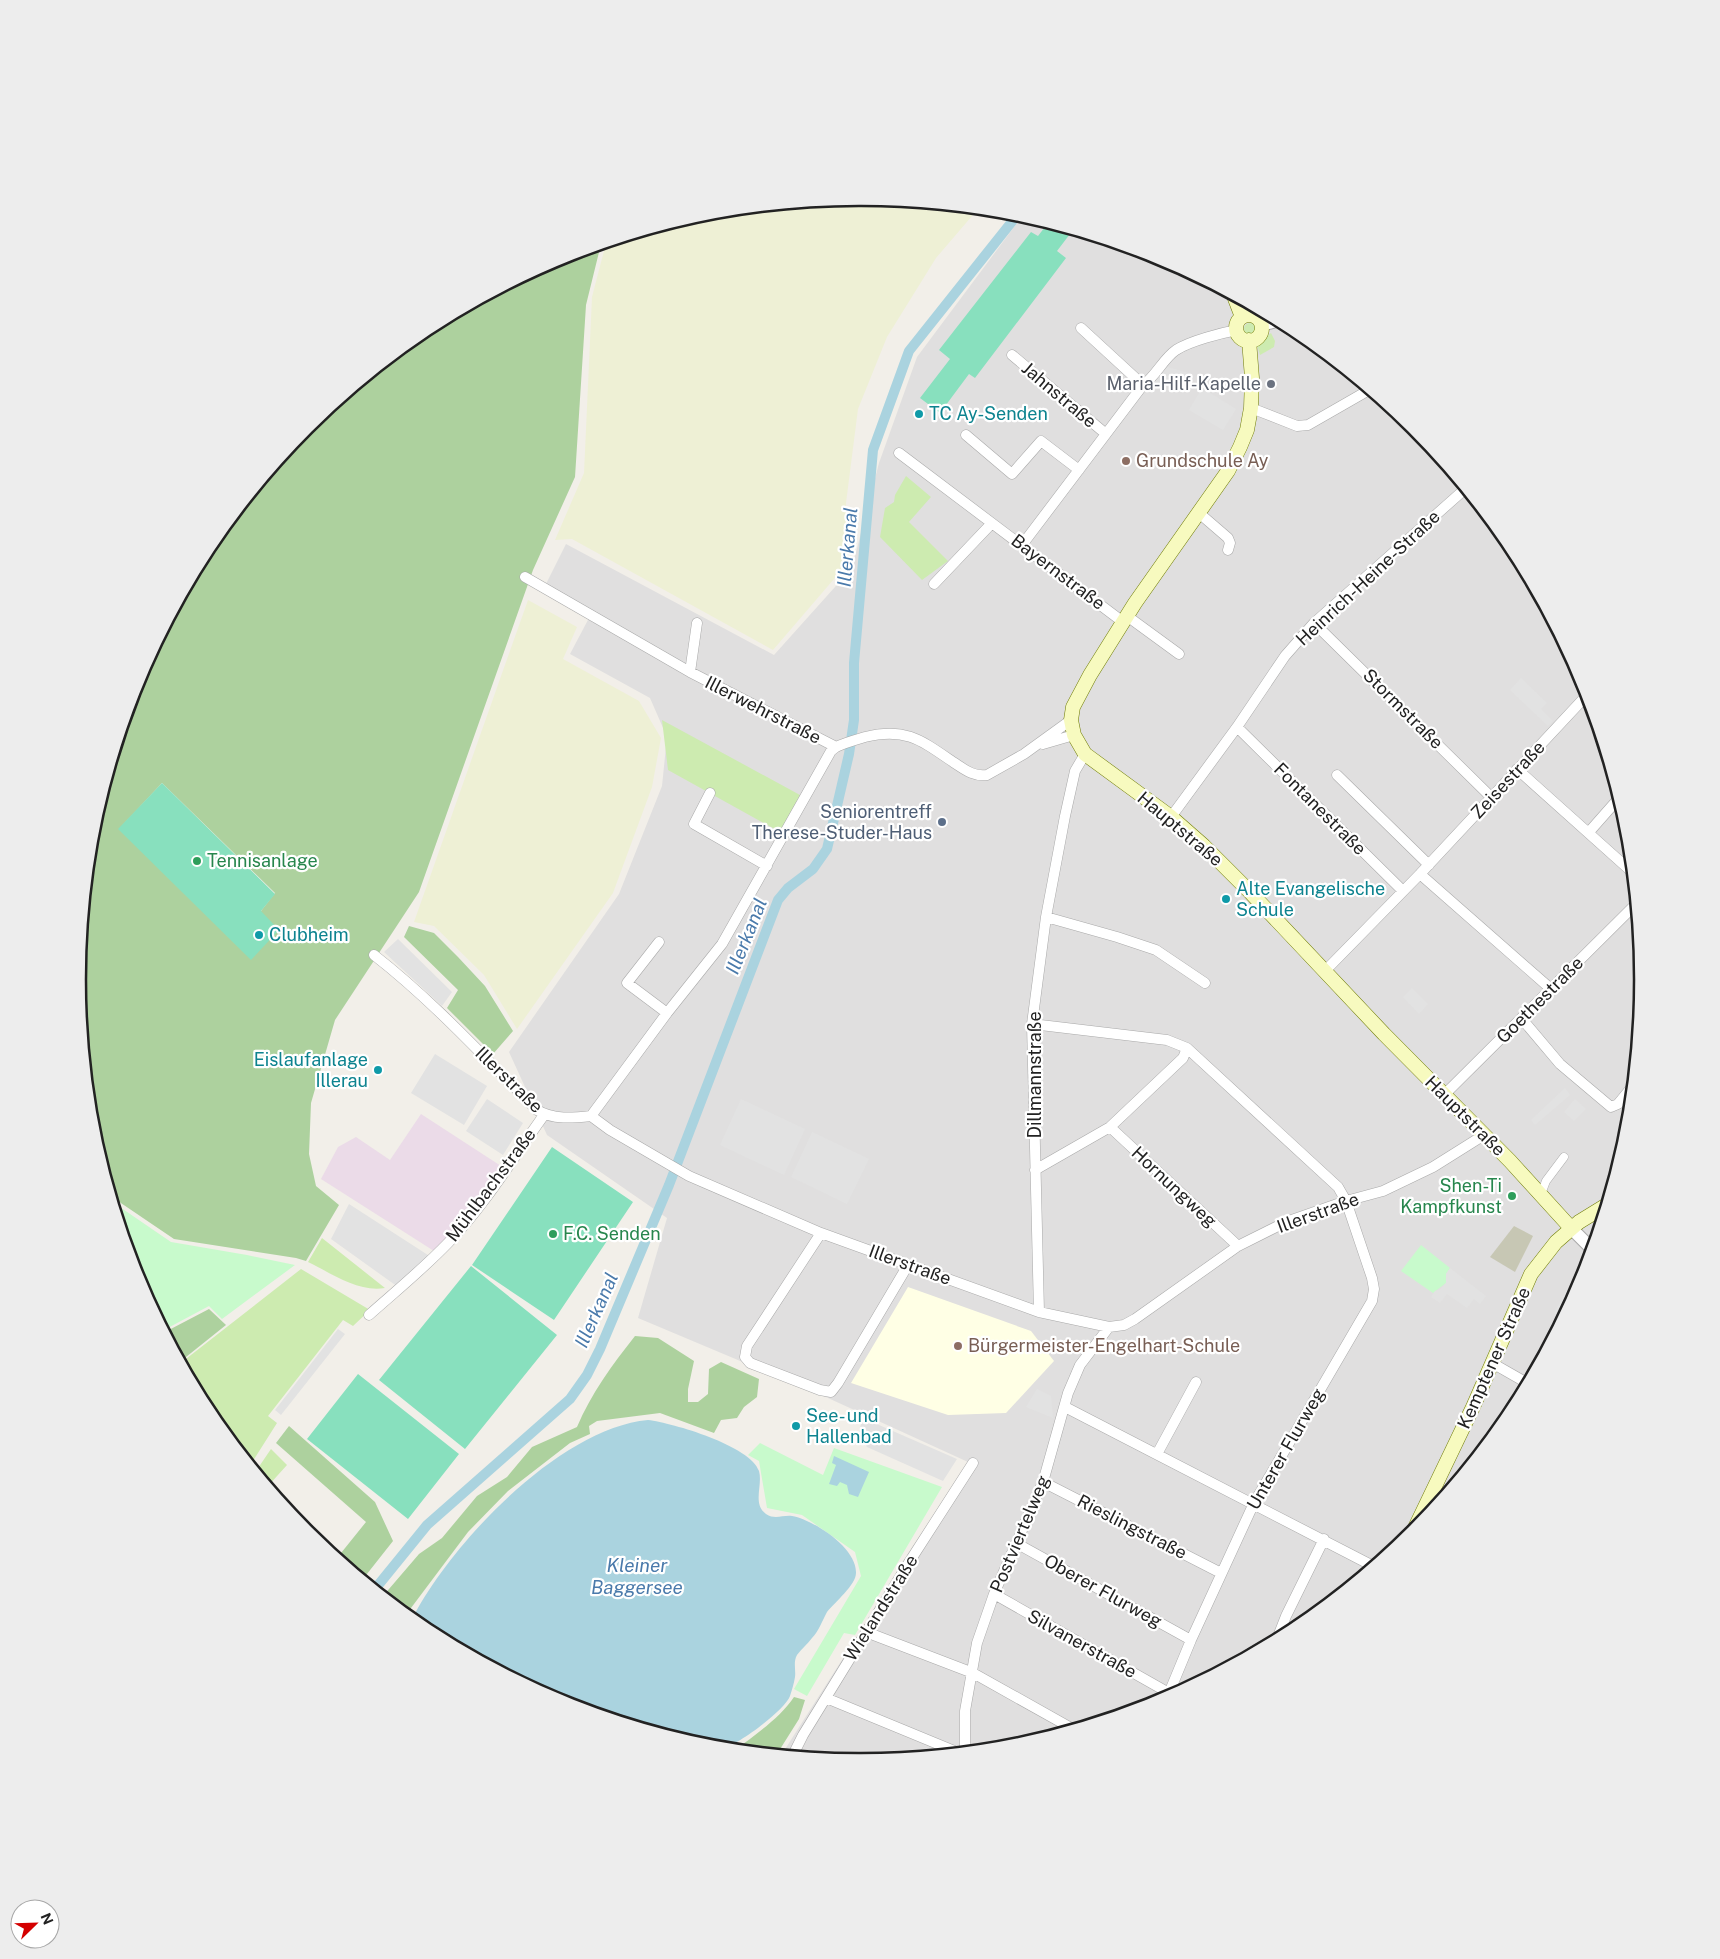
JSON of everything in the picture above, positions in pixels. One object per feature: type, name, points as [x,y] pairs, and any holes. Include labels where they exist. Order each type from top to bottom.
[{"type":"main road","points":[[1236,303],[1242,338],[1249,340],[1258,337],[1262,325],[1259,319],[1253,316],[1240,324]]},
{"type":"main road","name":"Hauptstraße","points":[[1249,340],[1252,378],[1251,408],[1247,430],[1240,447],[1228,472],[1125,619],[1090,675],[1073,707],[1071,720],[1074,735],[1085,754],[1171,817],[1204,846],[1541,1194],[1571,1228]]},
{"type":"main road","name":"Kemptener Straße","points":[[1423,1510],[1531,1274],[1547,1252],[1571,1228],[1598,1210]]},
{"type":"street","points":[[1262,325],[1269,323]]},
{"type":"street","points":[[1022,545],[1143,385],[1176,350],[1240,324]]},
{"type":"street","points":[[1081,328],[1143,385]]},
{"type":"street","name":"Jahnstraße","points":[[1012,355],[1106,434]]},
{"type":"street","points":[[1251,408],[1297,426],[1308,424],[1364,393]]},
{"type":"street","points":[[966,435],[1012,474],[1041,441],[1079,470]]},
{"type":"street","name":"Bayernstraße","points":[[899,453],[1125,619],[1179,654]]},
{"type":"street","name":"Heinrich-Heine-Straße","points":[[1171,817],[1285,656],[1314,623],[1461,492]]},
{"type":"street","points":[[1199,513],[1228,538],[1230,543],[1228,550]]},
{"type":"street","points":[[934,584],[992,522]]},
{"type":"street","name":"Illerwehrstraße","points":[[525,577],[690,672],[838,746],[878,734],[903,734],[922,741],[967,771],[982,776],[995,772],[1071,720]]},
{"type":"street","points":[[690,672],[698,623]]},
{"type":"street","name":"Stormstraße","points":[[1314,623],[1491,796]]},
{"type":"street","name":"Zeisestraße","points":[[1324,972],[1403,892],[1491,796],[1582,701]]},
{"type":"street","name":"Fontanestraße","points":[[1236,727],[1403,892]]},
{"type":"street","name":"Illerwehrstraße","points":[[1035,746],[1074,735]]},
{"type":"street","points":[[591,1116],[667,1013],[722,944],[831,751],[838,746]]},
{"type":"street","name":"Dillmannstraße","points":[[1039,1312],[1032,1024],[1046,917],[1075,771],[1085,754]]},
{"type":"street","points":[[1518,769],[1625,865]]},
{"type":"street","points":[[1337,775],[1428,865]]},
{"type":"street","points":[[710,793],[694,824],[767,866]]},
{"type":"street","points":[[1589,832],[1613,805]]},
{"type":"street","points":[[1420,874],[1551,989]]},
{"type":"street","name":"Goethestraße","points":[[1444,1095],[1630,910]]},
{"type":"street","points":[[1046,917],[1156,950],[1205,983]]},
{"type":"street","points":[[658,942],[627,983],[667,1013]]},
{"type":"street","name":"Illerstraße","points":[[374,955],[396,972],[464,1035],[544,1115],[563,1118],[591,1116],[610,1130],[689,1176],[821,1233],[1039,1312],[1109,1327],[1124,1325],[1135,1319],[1238,1246],[1286,1222],[1346,1201],[1383,1191],[1433,1167],[1484,1135]]},
{"type":"street","points":[[1522,1019],[1560,1064],[1611,1107],[1618,1104],[1624,1096]]},
{"type":"street","points":[[1032,1024],[1167,1040],[1187,1048],[1183,1058],[1110,1127],[1035,1170]]},
{"type":"street","name":"Unterer Flurweg","points":[[1172,1687],[1191,1640],[1254,1503],[1372,1300],[1374,1289],[1346,1201],[1338,1187],[1187,1048]]},
{"type":"street","name":"Mühlbachstraße","points":[[369,1315],[409,1282],[449,1242],[480,1206],[544,1115]]},
{"type":"street","name":"Hornungweg","points":[[1110,1127],[1238,1246]]},
{"type":"street","points":[[1541,1194],[1546,1181],[1564,1157]]},
{"type":"street","name":"Hauptstraße","points":[[1571,1228],[1587,1244]]},
{"type":"street","points":[[821,1233],[747,1346],[745,1356],[750,1363],[820,1390],[831,1392],[908,1265]]},
{"type":"street","name":"Postviertelweg","points":[[965,1746],[965,1711],[977,1643],[994,1594],[1043,1482],[1068,1394],[1080,1365],[1109,1327]]},
{"type":"street","points":[[1492,1363],[1521,1380]]},
{"type":"street","points":[[1157,1454],[1196,1382]]},
{"type":"street","points":[[1065,1407],[1368,1563]]},
{"type":"street","name":"Wielandstraße","points":[[796,1751],[866,1632],[973,1463]]},
{"type":"street","name":"Rieslingstraße","points":[[1043,1482],[1221,1573]]},
{"type":"street","points":[[1281,1629],[1324,1539]]},
{"type":"street","name":"Oberer Flurweg","points":[[1016,1543],[1191,1640]]},
{"type":"street","name":"Silvanerstraße","points":[[994,1594],[1161,1692]]},
{"type":"street","points":[[866,1632],[973,1674],[1067,1725]]},
{"type":"street","points":[[826,1698],[948,1748]]},
{"type":"shaded area","points":[[809,207],[911,207],[974,214],[936,258],[887,337],[858,409],[846,503],[846,565],[773,650],[572,539],[555,540],[584,473],[592,297],[604,250],[660,232],[709,221],[759,212]]},
{"type":"shaded area","points":[[1017,222],[1060,232],[1109,247],[1156,265],[1247,309],[1290,336],[1331,366],[1407,432],[1442,469],[1474,508],[1503,550],[1530,593],[1554,637],[1575,683],[1593,731],[1619,829],[1632,929],[1634,979],[1632,1030],[1619,1130],[1607,1180],[1593,1228],[1575,1276],[1554,1322],[1530,1366],[1474,1451],[1442,1490],[1407,1527],[1370,1561],[1290,1623],[1247,1650],[1156,1694],[1109,1712],[1060,1727],[961,1747],[911,1752],[809,1752],[785,1750],[968,1462],[828,1398],[638,1318],[667,1218],[547,1135],[509,1052],[619,894],[662,786],[667,737],[650,698],[570,654],[589,618],[542,592],[566,544],[774,655],[852,568],[879,463],[917,357]]},
{"type":"shaded area","points":[[1161,365],[1192,374],[1185,391],[1147,382]]},
{"type":"shaded area","points":[[1202,388],[1236,409],[1223,430],[1189,410]]},
{"type":"shaded area","points":[[528,600],[577,627],[563,659],[639,701],[661,738],[652,787],[613,893],[517,1029],[484,975],[434,926],[414,922]]},
{"type":"shaded area","points":[[1521,678],[1547,703],[1541,709],[1553,721],[1548,726],[1510,690]]},
{"type":"shaded area","points":[[398,939],[452,992],[442,1006],[384,952]]},
{"type":"shaded area","points":[[1412,988],[1428,1004],[1419,1014],[1403,997]]},
{"type":"shaded area","points":[[435,1054],[487,1086],[464,1125],[411,1093]]},
{"type":"shaded area","points":[[1565,1088],[1570,1095],[1535,1125],[1531,1120]]},
{"type":"shaded area","points":[[487,1099],[523,1123],[503,1155],[466,1131]]},
{"type":"shaded area","points":[[741,1099],[805,1129],[784,1175],[720,1145]]},
{"type":"shaded area","points":[[1575,1099],[1586,1109],[1574,1121],[1564,1112]]},
{"type":"shaded area","points":[[421,1114],[501,1166],[460,1223],[434,1251],[321,1179],[338,1147],[356,1137],[390,1160]]},
{"type":"shaded area","points":[[812,1132],[869,1159],[847,1204],[791,1177]]},
{"type":"shaded area","points":[[349,1204],[431,1257],[398,1287],[331,1239]]},
{"type":"shaded area","points":[[1514,1226],[1533,1236],[1515,1272],[1490,1257]]},
{"type":"shaded area","points":[[1450,1268],[1486,1296],[1480,1304],[1474,1299],[1467,1308],[1447,1294],[1440,1303],[1431,1297],[1435,1291],[1446,1283],[1446,1274]]},
{"type":"shaded area","name":"Bürgermeister-Engelhart-Schule","points":[[908,1287],[1031,1331],[1054,1361],[1006,1413],[948,1415],[851,1383]]},
{"type":"shaded area","points":[[1568,1287],[1570,1288],[1557,1315],[1554,1313]]},
{"type":"shaded area","points":[[338,1329],[345,1334],[281,1415],[275,1410]]},
{"type":"shaded area","points":[[1037,1389],[1051,1396],[1053,1418],[1026,1407]]},
{"type":"shaded area","points":[[863,1418],[957,1459],[943,1481],[867,1447],[858,1435]]},
{"type":"green space","points":[[1044,228],[1069,235],[1057,251],[1066,258],[975,378],[969,374],[940,413],[920,398],[950,359],[939,350],[1031,232],[1038,236]]},
{"type":"green space","points":[[599,252],[586,305],[575,477],[533,570],[419,892],[335,1020],[311,1103],[309,1154],[316,1186],[339,1205],[306,1261],[174,1239],[119,1202],[101,1130],[88,1030],[86,979],[88,929],[101,829],[127,731],[145,683],[166,637],[190,593],[217,550],[246,508],[278,469],[313,432],[389,366],[430,336],[473,309],[518,286]],"holes":[[[162,783],[275,893],[261,911],[119,829]]]},
{"type":"green space","points":[[1248,323],[1252,323],[1256,329],[1252,335],[1248,335],[1244,331],[1244,327]]},
{"type":"green space","points":[[1271,333],[1275,341],[1274,347],[1260,355],[1257,345]]},
{"type":"green space","points":[[906,476],[931,497],[909,522],[948,561],[922,580],[880,537],[885,508],[894,502],[895,495]]},
{"type":"green space","points":[[662,720],[800,795],[780,832],[668,770]]},
{"type":"green space","name":"Tennisanlage","points":[[162,783],[275,894],[261,911],[279,930],[251,960],[118,829]]},
{"type":"green space","points":[[409,926],[434,933],[485,986],[513,1031],[493,1054],[447,1008],[458,990],[404,937]]},
{"type":"green space","name":"F.C. Senden","points":[[552,1147],[633,1202],[554,1320],[472,1265]]},
{"type":"green space","points":[[121,1208],[171,1242],[295,1265],[222,1319],[209,1306],[169,1327],[145,1276]]},
{"type":"green space","points":[[322,1238],[385,1288],[365,1288],[355,1285],[308,1262]]},
{"type":"green space","points":[[1421,1245],[1450,1268],[1446,1274],[1446,1283],[1433,1293],[1401,1271]]},
{"type":"green space","points":[[471,1266],[557,1335],[465,1449],[379,1380]]},
{"type":"green space","points":[[301,1269],[370,1310],[353,1326],[343,1320],[268,1416],[277,1423],[253,1460],[217,1409],[186,1359]]},
{"type":"green space","points":[[209,1309],[226,1325],[185,1358],[170,1329]]},
{"type":"green space","points":[[635,1336],[658,1338],[694,1361],[688,1389],[688,1402],[698,1402],[708,1394],[709,1369],[721,1362],[759,1379],[757,1397],[744,1407],[737,1418],[721,1420],[714,1433],[660,1413],[597,1421],[589,1426],[590,1434],[570,1443],[508,1491],[468,1532],[411,1609],[387,1591],[419,1554],[442,1538],[477,1496],[507,1477],[532,1447],[577,1427],[589,1403],[618,1358]]},
{"type":"green space","points":[[358,1374],[459,1454],[408,1519],[307,1439]]},
{"type":"green space","points":[[289,1426],[375,1502],[393,1541],[367,1575],[341,1553],[366,1522],[276,1443]]},
{"type":"green space","points":[[760,1443],[823,1475],[834,1448],[942,1487],[855,1635],[844,1633],[807,1696],[794,1689],[861,1576],[855,1552],[802,1515],[767,1508],[759,1461],[748,1455]]},
{"type":"green space","points":[[271,1449],[287,1465],[272,1482],[259,1467]]},
{"type":"green space","points":[[794,1697],[805,1700],[799,1719],[780,1749],[743,1744],[759,1732]]},
{"type":"water","name":"Kleiner Baggersee","points":[[648,1420],[660,1422],[710,1437],[742,1453],[753,1462],[759,1471],[759,1500],[762,1510],[766,1514],[776,1517],[792,1516],[822,1529],[842,1545],[850,1554],[854,1564],[856,1573],[853,1583],[827,1612],[817,1632],[797,1655],[794,1682],[790,1696],[770,1718],[735,1743],[660,1727],[611,1712],[564,1694],[473,1650],[416,1613],[453,1557],[512,1494],[545,1466],[579,1444],[614,1428]]},
{"type":"water","points":[[834,1456],[869,1472],[858,1497],[849,1494],[847,1485],[840,1482],[837,1486],[829,1484],[836,1465],[832,1463]]},
{"type":"waterway","name":"Illerkanal","points":[[379,1585],[427,1525],[570,1399],[587,1375],[600,1349],[669,1185],[778,900],[788,888],[813,869],[827,849],[849,754],[854,720],[854,663],[873,450],[909,351],[1012,221]]},
{"type":"place","name":"Maria-Hilf-Kapelle","points":[[1271,384]]},
{"type":"place","name":"TC Ay-Senden","points":[[919,414]]},
{"type":"place","name":"Grundschule Ay","points":[[1126,461]]},
{"type":"place","name":"Seniorentreff Therese-Studer-Haus","points":[[942,822]]},
{"type":"place","name":"Tennisanlage","points":[[197,861]]},
{"type":"place","name":"Alte Evangelische Schule","points":[[1226,899]]},
{"type":"place","name":"Clubheim","points":[[259,935]]},
{"type":"place","name":"Eislaufanlage Illerau","points":[[378,1070]]},
{"type":"place","name":"Shen-Ti Kampfkunst","points":[[1512,1196]]},
{"type":"place","name":"F.C. Senden","points":[[553,1234]]},
{"type":"place","name":"Bürgermeister-Engelhart-Schule","points":[[958,1346]]},
{"type":"place","name":"See- und Hallenbad","points":[[796,1426]]}]
